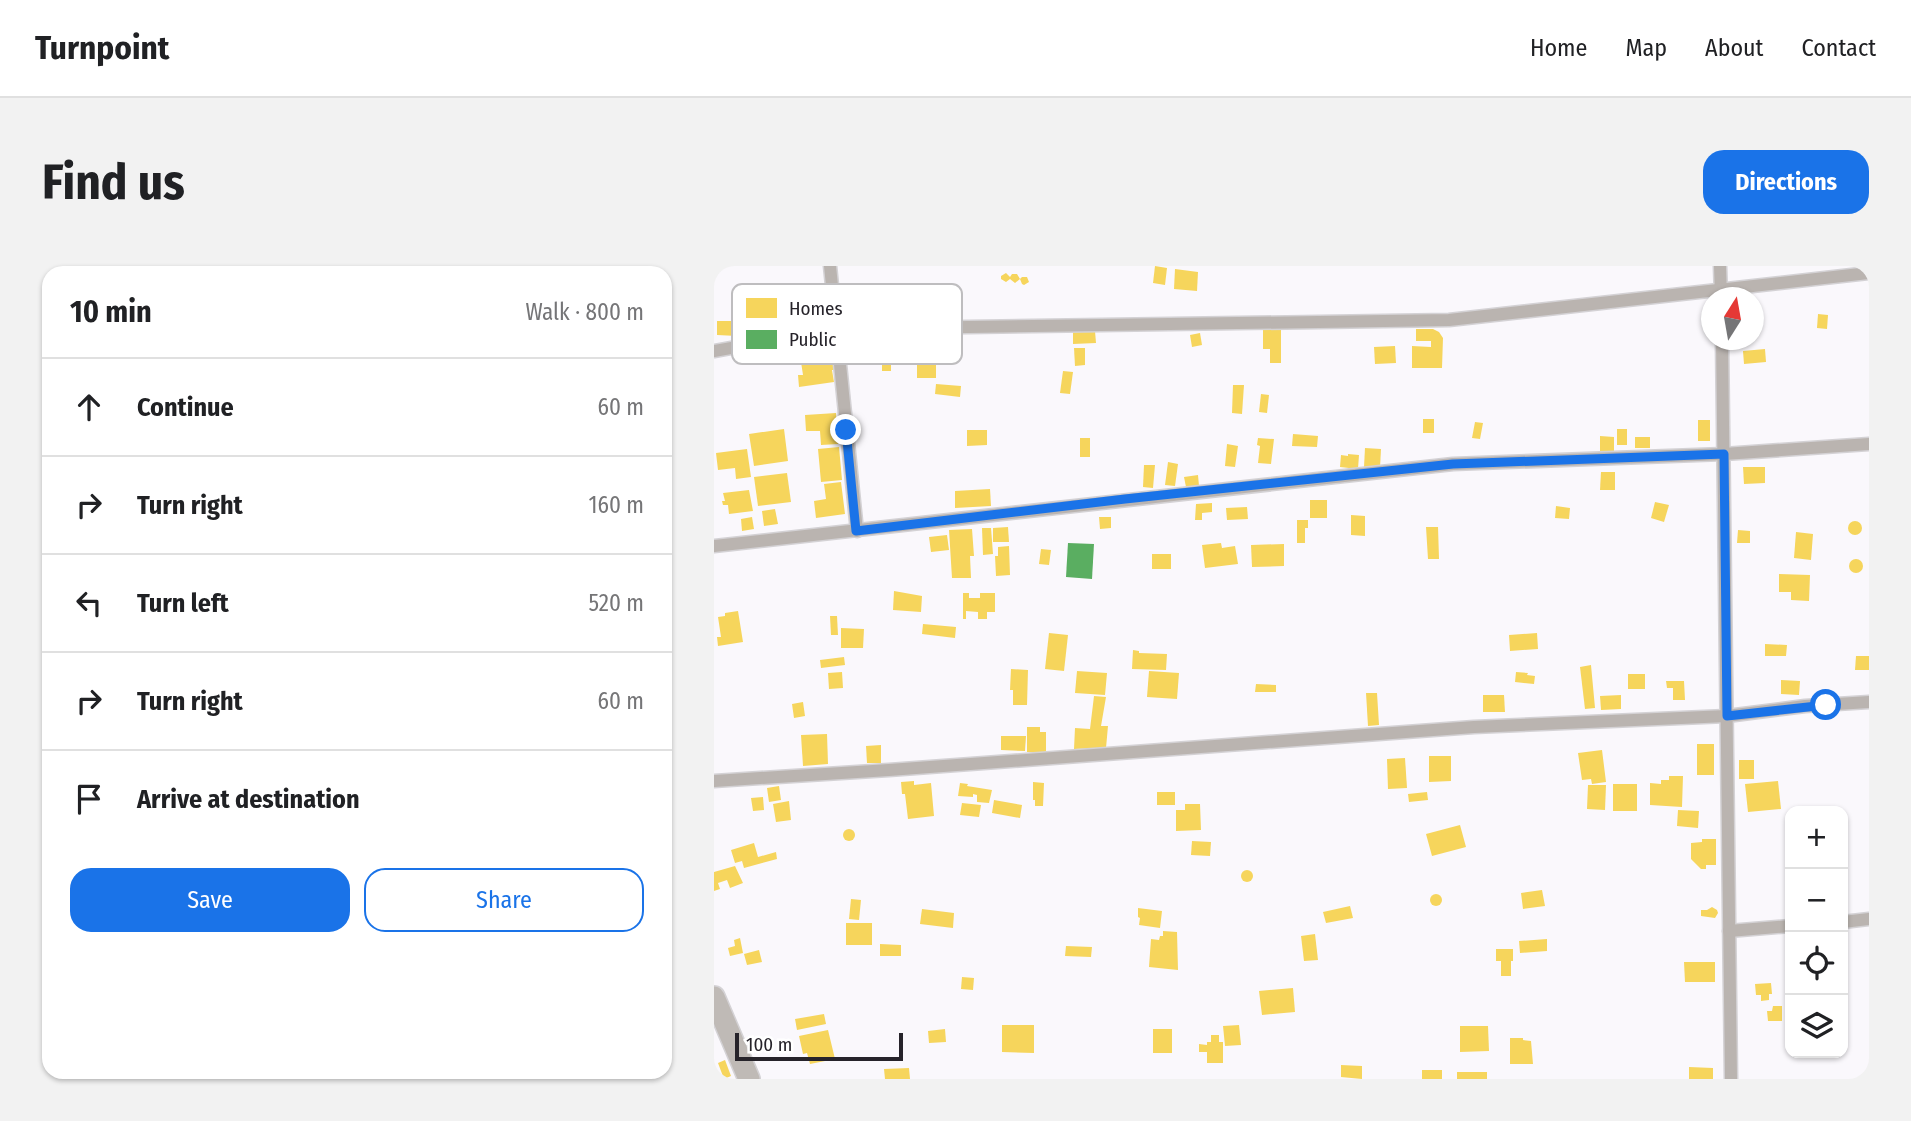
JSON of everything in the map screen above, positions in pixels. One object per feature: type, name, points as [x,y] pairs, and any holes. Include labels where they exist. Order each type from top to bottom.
[{"type":"highway","points":[[714,997],[748,1079]]},
{"type":"street","points":[[830,266],[832,284]]},
{"type":"street","points":[[1720,266],[1721,287]]},
{"type":"street","points":[[1764,288],[1869,273]]},
{"type":"street","points":[[962,327],[1449,320],[1701,296]]},
{"type":"street","points":[[714,351],[732,348]]},
{"type":"street","points":[[1722,350],[1731,1079]]},
{"type":"street","points":[[839,364],[856,531]]},
{"type":"street","points":[[714,546],[1453,464],[1724,454],[1869,444]]},
{"type":"street","points":[[714,781],[1474,727],[1727,716],[1805,706],[1869,702]]},
{"type":"street","points":[[1848,921],[1869,919]]},
{"type":"street","points":[[1729,931],[1785,926]]},
{"type":"building: Homes","points":[[1155,266],[1167,268],[1165,285],[1153,283]]},
{"type":"building: Homes","points":[[1175,269],[1198,272],[1197,291],[1174,289]]},
{"type":"building: Homes","points":[[1006,273],[1010,277],[1017,274],[1020,279],[1015,283],[1010,279],[1006,282],[1001,276]]},
{"type":"building: Homes","points":[[1027,277],[1029,282],[1024,285],[1020,279]]},
{"type":"building: Homes","points":[[1818,314],[1828,315],[1827,329],[1817,328]]},
{"type":"building: Homes","points":[[717,321],[732,321],[732,336],[717,335]]},
{"type":"building: Homes","points":[[1416,329],[1433,329],[1443,338],[1442,368],[1412,368],[1412,346],[1431,347],[1431,341],[1416,341]]},
{"type":"building: Homes","points":[[1263,330],[1281,330],[1281,363],[1270,363],[1270,349],[1263,349]]},
{"type":"building: Homes","points":[[1095,331],[1096,343],[1073,344],[1073,332]]},
{"type":"building: Homes","points":[[1200,333],[1202,345],[1192,347],[1190,335]]},
{"type":"building: Homes","points":[[1395,346],[1396,363],[1375,364],[1374,347]]},
{"type":"building: Homes","points":[[1074,348],[1085,348],[1085,365],[1075,366]]},
{"type":"building: Homes","points":[[1764,349],[1766,362],[1744,364],[1743,351]]},
{"type":"building: Homes","points":[[801,364],[835,364],[836,370],[832,370],[834,382],[799,387],[798,375],[803,375]]},
{"type":"building: Homes","points":[[882,364],[891,364],[891,371],[882,371]]},
{"type":"building: Homes","points":[[917,364],[936,364],[936,378],[917,378]]},
{"type":"building: Homes","points":[[1063,371],[1073,372],[1070,394],[1060,393]]},
{"type":"building: Homes","points":[[936,384],[961,386],[960,397],[935,394]]},
{"type":"building: Homes","points":[[1233,385],[1244,385],[1242,414],[1232,413]]},
{"type":"building: Homes","points":[[1261,394],[1269,395],[1267,413],[1259,412]]},
{"type":"building: Homes","points":[[836,413],[838,444],[821,445],[820,431],[806,431],[805,415]]},
{"type":"building: Homes","points":[[1423,419],[1434,419],[1434,433],[1423,433]]},
{"type":"building: Homes","points":[[1698,420],[1710,420],[1710,441],[1698,441]]},
{"type":"building: Homes","points":[[1475,422],[1483,423],[1480,439],[1472,438]]},
{"type":"building: Homes","points":[[784,429],[788,461],[754,466],[749,434]]},
{"type":"building: Homes","points":[[1617,429],[1627,429],[1627,445],[1617,445]]},
{"type":"building: Homes","points":[[967,430],[987,430],[987,445],[967,446]]},
{"type":"building: Homes","points":[[1293,434],[1318,436],[1317,447],[1292,446]]},
{"type":"building: Homes","points":[[1600,436],[1614,437],[1614,451],[1600,451]]},
{"type":"building: Homes","points":[[1635,437],[1650,437],[1650,448],[1635,448]]},
{"type":"building: Homes","points":[[1080,438],[1090,438],[1090,457],[1080,457]]},
{"type":"building: Homes","points":[[1258,438],[1274,439],[1271,464],[1258,463]]},
{"type":"building: Homes","points":[[1227,444],[1238,446],[1235,467],[1225,466]]},
{"type":"building: Homes","points":[[839,447],[842,480],[821,482],[818,449]]},
{"type":"building: Homes","points":[[1365,448],[1381,449],[1380,468],[1364,467]]},
{"type":"building: Homes","points":[[747,449],[751,477],[736,479],[735,468],[718,470],[716,453]]},
{"type":"building: Homes","points":[[1341,455],[1359,455],[1358,469],[1340,467]]},
{"type":"building: Homes","points":[[1168,462],[1178,464],[1175,486],[1165,485]]},
{"type":"building: Homes","points":[[1144,465],[1155,465],[1153,488],[1143,487]]},
{"type":"building: Homes","points":[[1743,467],[1765,467],[1765,483],[1744,484]]},
{"type":"building: Homes","points":[[1601,472],[1615,472],[1615,490],[1600,490]]},
{"type":"building: Homes","points":[[787,473],[791,502],[758,506],[754,477]]},
{"type":"building: Homes","points":[[1198,475],[1199,486],[1186,487],[1184,477]]},
{"type":"building: Homes","points":[[841,482],[845,514],[816,518],[814,501],[826,499],[824,484]]},
{"type":"building: Homes","points":[[990,489],[991,506],[955,508],[955,491]]},
{"type":"building: Homes","points":[[749,490],[753,511],[729,514],[728,505],[723,505],[723,493]]},
{"type":"building: Homes","points":[[1310,500],[1327,500],[1327,518],[1310,518]]},
{"type":"building: Homes","points":[[1655,502],[1669,505],[1664,522],[1651,518]]},
{"type":"building: Homes","points":[[1212,503],[1212,512],[1202,513],[1202,520],[1195,520],[1196,504]]},
{"type":"building: Homes","points":[[1556,506],[1570,508],[1569,519],[1555,518]]},
{"type":"building: Homes","points":[[1247,507],[1248,519],[1227,520],[1226,508]]},
{"type":"building: Homes","points":[[775,509],[778,524],[764,526],[762,511]]},
{"type":"building: Homes","points":[[1351,515],[1365,516],[1365,536],[1351,535]]},
{"type":"building: Homes","points":[[752,517],[754,529],[742,531],[741,519]]},
{"type":"building: Homes","points":[[1099,517],[1111,517],[1111,528],[1100,529]]},
{"type":"building: Homes","points":[[1297,520],[1308,520],[1305,543],[1297,543]]},
{"type":"building: Homes","points":[[1855,521],[1860,523],[1860,533],[1855,535],[1850,533],[1848,528],[1850,523]]},
{"type":"building: Homes","points":[[1008,527],[1009,542],[993,542],[993,528]]},
{"type":"building: Homes","points":[[1426,527],[1438,527],[1439,559],[1428,559]]},
{"type":"building: Homes","points":[[982,528],[991,528],[993,554],[983,555]]},
{"type":"building: Homes","points":[[972,529],[974,556],[970,556],[971,578],[952,578],[949,530]]},
{"type":"building: Homes","points":[[1738,530],[1750,531],[1750,543],[1737,543]]},
{"type":"building: Homes","points":[[1796,532],[1813,534],[1811,560],[1794,558]]},
{"type":"building: Homes","points":[[947,535],[949,550],[931,552],[929,537]]},
{"type":"building: Homes","points":[[1221,543],[1222,548],[1235,546],[1238,564],[1205,568],[1202,545]]},
{"type":"building: Homes","points":[[1284,544],[1284,566],[1252,567],[1251,545]]},
{"type":"building: Homes","points":[[1009,546],[1010,575],[996,576],[995,556],[998,556],[998,547]]},
{"type":"building: Homes","points":[[1041,549],[1051,550],[1049,565],[1039,564]]},
{"type":"building: Homes","points":[[1152,554],[1171,554],[1171,569],[1152,569]]},
{"type":"building: Homes","points":[[1856,559],[1861,561],[1861,571],[1856,573],[1851,571],[1849,566],[1851,561]]},
{"type":"building: Homes","points":[[1779,574],[1810,575],[1809,601],[1791,600],[1791,592],[1779,592]]},
{"type":"building: Homes","points":[[894,591],[922,596],[921,612],[893,610]]},
{"type":"building: Homes","points":[[963,593],[969,593],[969,598],[980,598],[980,593],[995,593],[995,612],[987,612],[987,619],[978,619],[978,612],[966,611],[966,619],[963,619]]},
{"type":"building: Homes","points":[[738,611],[743,642],[718,646],[717,637],[721,637],[718,617]]},
{"type":"building: Homes","points":[[830,616],[837,616],[838,635],[831,635]]},
{"type":"building: Homes","points":[[923,624],[956,627],[955,638],[922,634]]},
{"type":"building: Homes","points":[[841,628],[864,629],[863,648],[841,648]]},
{"type":"building: Homes","points":[[1049,633],[1068,635],[1064,671],[1045,669]]},
{"type":"building: Homes","points":[[1537,633],[1538,649],[1510,651],[1509,635]]},
{"type":"building: Homes","points":[[1765,644],[1787,645],[1786,656],[1765,656]]},
{"type":"building: Homes","points":[[1133,650],[1139,653],[1167,654],[1166,670],[1132,669]]},
{"type":"building: Homes","points":[[1856,656],[1869,656],[1869,670],[1855,670]]},
{"type":"building: Homes","points":[[844,657],[845,665],[821,668],[820,660]]},
{"type":"building: Homes","points":[[1591,665],[1595,708],[1585,709],[1580,667]]},
{"type":"building: Homes","points":[[1011,669],[1028,670],[1027,705],[1013,705],[1013,690],[1010,690]]},
{"type":"building: Homes","points":[[1077,671],[1107,673],[1105,695],[1075,693]]},
{"type":"building: Homes","points":[[1149,671],[1179,673],[1177,699],[1147,697]]},
{"type":"building: Homes","points":[[842,672],[843,688],[829,689],[828,673]]},
{"type":"building: Homes","points":[[1516,672],[1535,676],[1534,684],[1515,682]]},
{"type":"building: Homes","points":[[1628,674],[1645,674],[1645,689],[1628,689]]},
{"type":"building: Homes","points":[[1781,680],[1800,681],[1799,695],[1781,694]]},
{"type":"building: Homes","points":[[1666,681],[1684,681],[1685,700],[1673,700],[1673,688],[1667,688]]},
{"type":"building: Homes","points":[[1256,684],[1276,685],[1276,692],[1255,692]]},
{"type":"building: Homes","points":[[1366,693],[1377,693],[1379,725],[1368,726]]},
{"type":"building: Homes","points":[[1483,695],[1504,695],[1505,712],[1483,712]]},
{"type":"building: Homes","points":[[1621,695],[1621,709],[1601,710],[1600,696]]},
{"type":"building: Homes","points":[[1094,696],[1106,697],[1101,726],[1108,726],[1106,748],[1074,749],[1075,728],[1090,729]]},
{"type":"building: Homes","points":[[803,702],[805,716],[794,718],[792,704]]},
{"type":"building: Homes","points":[[1027,727],[1040,727],[1040,732],[1046,732],[1046,753],[1027,752]]},
{"type":"building: Homes","points":[[827,734],[828,764],[803,766],[801,735]]},
{"type":"building: Homes","points":[[1001,736],[1026,736],[1025,751],[1001,750]]},
{"type":"building: Homes","points":[[1697,744],[1714,744],[1714,775],[1697,775]]},
{"type":"building: Homes","points":[[881,745],[881,763],[867,763],[866,746]]},
{"type":"building: Homes","points":[[1602,750],[1606,782],[1592,784],[1591,779],[1582,780],[1578,753]]},
{"type":"building: Homes","points":[[1429,756],[1451,756],[1451,781],[1429,782]]},
{"type":"building: Homes","points":[[1405,758],[1407,788],[1388,789],[1387,759]]},
{"type":"building: Homes","points":[[1739,760],[1754,760],[1754,779],[1739,779]]},
{"type":"building: Homes","points":[[1669,776],[1683,776],[1682,807],[1650,805],[1650,783],[1661,784],[1661,780],[1669,780]]},
{"type":"building: Homes","points":[[914,781],[914,785],[931,783],[934,816],[908,819],[901,782]]},
{"type":"building: Homes","points":[[1778,781],[1781,809],[1748,812],[1745,784]]},
{"type":"building: Homes","points":[[1033,782],[1044,783],[1043,806],[1035,806]]},
{"type":"building: Homes","points":[[960,783],[992,790],[989,803],[977,802],[977,795],[973,794],[973,797],[958,796]]},
{"type":"building: Homes","points":[[1613,784],[1637,784],[1637,811],[1613,811]]},
{"type":"building: Homes","points":[[1588,785],[1606,785],[1605,810],[1587,809]]},
{"type":"building: Homes","points":[[779,786],[781,800],[769,802],[767,788]]},
{"type":"building: Homes","points":[[1157,792],[1175,792],[1175,805],[1157,805]]},
{"type":"building: Homes","points":[[1427,792],[1428,800],[1409,802],[1408,794]]},
{"type":"building: Homes","points":[[763,797],[764,810],[753,811],[751,798]]},
{"type":"building: Homes","points":[[994,800],[1022,805],[1020,818],[992,813]]},
{"type":"building: Homes","points":[[789,801],[791,820],[776,822],[773,804]]},
{"type":"building: Homes","points":[[962,803],[981,805],[979,817],[960,815]]},
{"type":"building: Homes","points":[[1185,804],[1200,804],[1201,830],[1176,831],[1176,810],[1185,810]]},
{"type":"building: Homes","points":[[1678,810],[1699,811],[1698,828],[1677,826]]},
{"type":"building: Homes","points":[[1460,825],[1466,847],[1432,856],[1426,834]]},
{"type":"building: Homes","points":[[849,829],[855,835],[849,841],[843,835]]},
{"type":"building: Homes","points":[[1702,839],[1716,839],[1716,865],[1706,865],[1706,869],[1701,869],[1691,859],[1691,843],[1702,842]]},
{"type":"building: Homes","points":[[1192,841],[1211,842],[1210,856],[1191,855]]},
{"type":"building: Homes","points":[[754,843],[758,857],[776,852],[777,859],[744,868],[742,861],[735,863],[731,850]]},
{"type":"building: Homes","points":[[735,866],[743,883],[730,888],[727,880],[718,883],[720,889],[714,891],[714,872]]},
{"type":"building: Homes","points":[[1242,871],[1252,871],[1252,881],[1242,881]]},
{"type":"building: Homes","points":[[1542,890],[1545,906],[1523,909],[1521,893]]},
{"type":"building: Homes","points":[[1436,894],[1442,900],[1436,906],[1430,900]]},
{"type":"building: Homes","points":[[851,899],[861,900],[859,920],[849,919]]},
{"type":"building: Homes","points":[[1350,906],[1353,918],[1326,923],[1323,912]]},
{"type":"building: Homes","points":[[1712,907],[1718,913],[1715,918],[1701,916],[1701,910]]},
{"type":"building: Homes","points":[[1138,908],[1162,911],[1160,928],[1139,925]]},
{"type":"building: Homes","points":[[922,909],[954,913],[953,928],[920,924]]},
{"type":"building: Homes","points":[[846,923],[872,923],[872,945],[846,945]]},
{"type":"building: Homes","points":[[1163,931],[1177,932],[1178,970],[1149,967],[1151,939],[1159,940]]},
{"type":"building: Homes","points":[[1315,934],[1318,960],[1304,961],[1301,936]]},
{"type":"building: Homes","points":[[740,938],[743,953],[730,956],[728,948],[735,946],[734,940]]},
{"type":"building: Homes","points":[[1547,939],[1547,951],[1520,953],[1519,941]]},
{"type":"building: Homes","points":[[880,944],[901,945],[901,956],[880,956]]},
{"type":"building: Homes","points":[[1066,946],[1092,947],[1091,957],[1065,956]]},
{"type":"building: Homes","points":[[1496,949],[1513,949],[1511,976],[1501,976],[1501,961],[1496,961]]},
{"type":"building: Homes","points":[[759,950],[762,962],[747,965],[744,954]]},
{"type":"building: Homes","points":[[1684,962],[1715,962],[1715,982],[1685,982]]},
{"type":"building: Homes","points":[[962,977],[974,978],[973,990],[961,989]]},
{"type":"building: Homes","points":[[1771,983],[1772,994],[1769,994],[1769,1000],[1761,1001],[1761,995],[1756,995],[1755,984]]},
{"type":"building: Homes","points":[[1293,988],[1295,1012],[1262,1015],[1259,991]]},
{"type":"building: Homes","points":[[1773,1006],[1782,1006],[1782,1021],[1768,1021],[1767,1011],[1772,1011]]},
{"type":"building: Homes","points":[[824,1014],[826,1024],[797,1030],[795,1019]]},
{"type":"building: Homes","points":[[1002,1025],[1034,1025],[1034,1053],[1002,1052]]},
{"type":"building: Homes","points":[[1239,1025],[1241,1045],[1225,1046],[1223,1026]]},
{"type":"building: Homes","points":[[1460,1026],[1488,1026],[1489,1051],[1460,1052]]},
{"type":"building: Homes","points":[[945,1029],[946,1042],[929,1043],[928,1031]]},
{"type":"building: Homes","points":[[1153,1029],[1172,1029],[1172,1053],[1153,1053]]},
{"type":"building: Homes","points":[[828,1030],[835,1059],[810,1064],[807,1053],[803,1054],[799,1036]]},
{"type":"building: Homes","points":[[1211,1035],[1219,1035],[1219,1042],[1223,1042],[1223,1063],[1207,1063],[1207,1052],[1199,1052],[1199,1044],[1207,1045],[1207,1042],[1211,1042]]},
{"type":"building: Homes","points":[[1510,1038],[1531,1041],[1533,1064],[1510,1064]]},
{"type":"building: Homes","points":[[725,1060],[731,1076],[724,1079],[718,1063]]},
{"type":"building: Homes","points":[[1341,1065],[1362,1066],[1362,1079],[1341,1077]]},
{"type":"building: Homes","points":[[1689,1067],[1713,1068],[1713,1079],[1689,1079]]},
{"type":"building: Homes","points":[[909,1068],[910,1079],[885,1079],[884,1069]]},
{"type":"building: Homes","points":[[1422,1070],[1442,1070],[1442,1079],[1422,1079]]},
{"type":"building: Homes","points":[[1457,1072],[1487,1072],[1487,1079],[1457,1079]]},
{"type":"building: Public","points":[[1068,543],[1094,544],[1092,579],[1066,577]]},
{"type":"route","points":[[846,430],[856,531],[1453,464],[1724,454],[1727,716],[1826,705]]}]
